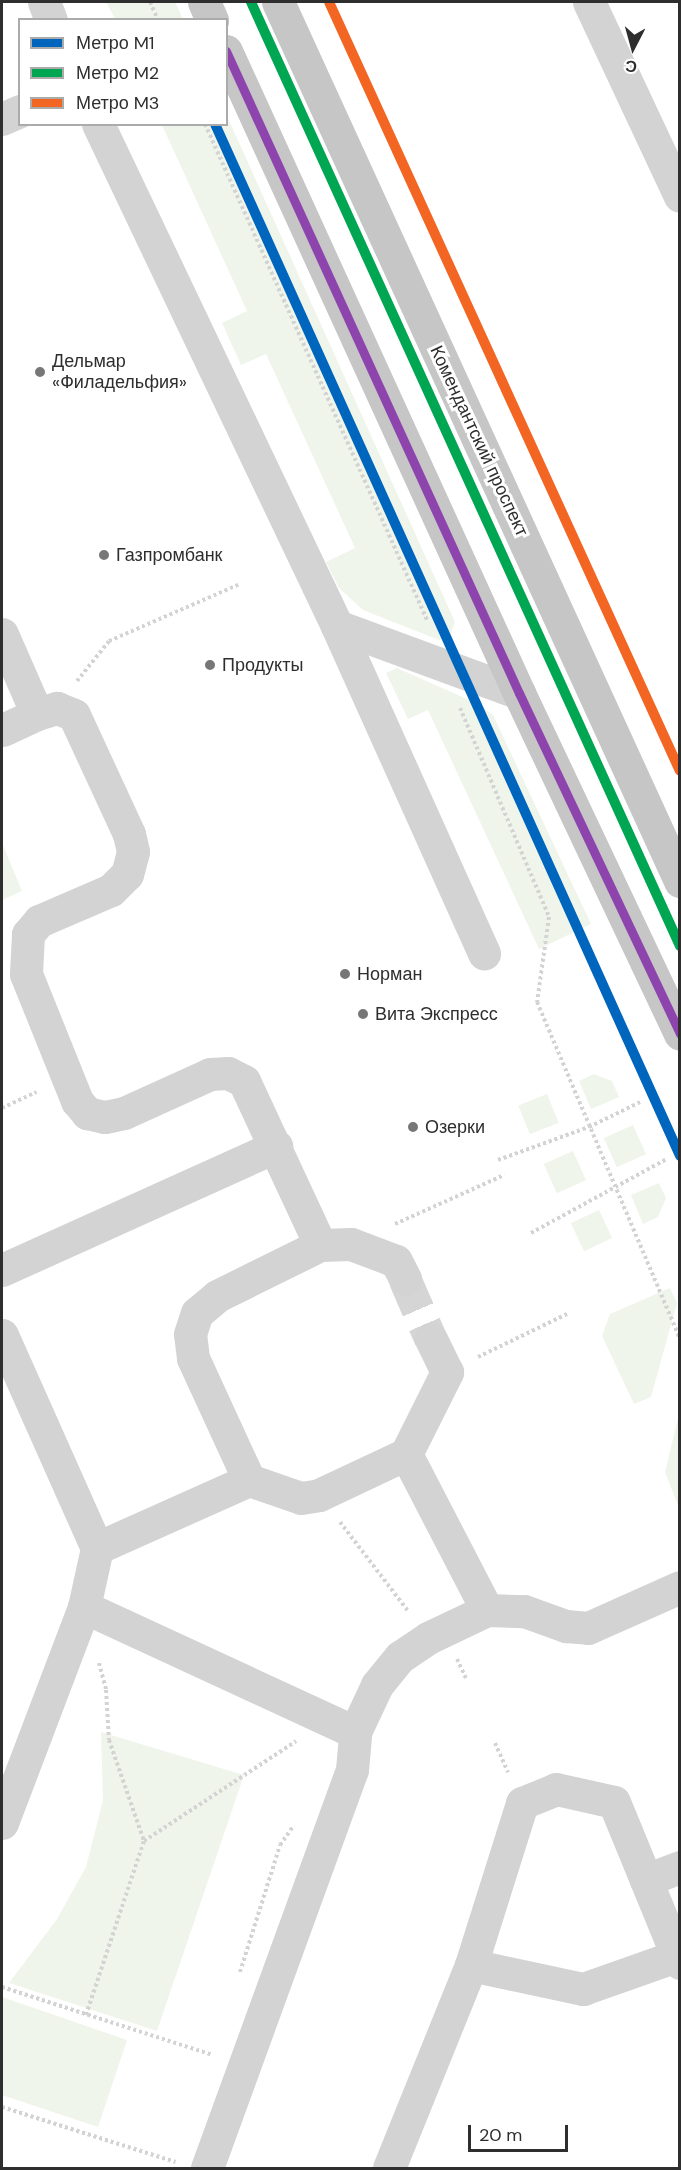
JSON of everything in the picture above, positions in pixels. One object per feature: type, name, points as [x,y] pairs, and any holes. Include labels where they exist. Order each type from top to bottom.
[{"type":"main road","points":[[204,2],[211,18]]},
{"type":"main road","name":"Комендантский проспект","points":[[278,2],[680,881]]},
{"type":"main road","points":[[228,55],[519,693],[680,1034]]},
{"type":"street","points":[[44,2],[50,18]]},
{"type":"street","points":[[589,2],[680,196]]},
{"type":"street","points":[[2,119],[18,112]]},
{"type":"street","points":[[99,126],[337,626],[484,953]]},
{"type":"street","points":[[337,626],[519,693]]},
{"type":"street","points":[[2,634],[47,711]]},
{"type":"street","points":[[2,730],[47,711],[74,715],[129,834],[133,852],[127,874],[111,891],[39,921],[28,934],[26,974],[77,1101],[87,1113],[105,1117],[124,1113],[210,1074],[228,1073],[244,1081],[252,1092],[276,1146],[335,1245]]},
{"type":"street","points":[[2,1270],[276,1146]]},
{"type":"street","points":[[249,1480],[193,1358],[190,1334],[196,1313],[217,1296],[335,1245],[396,1261],[405,1279]]},
{"type":"street","points":[[2,1335],[97,1548],[84,1607],[2,1823]]},
{"type":"street","points":[[97,1548],[249,1480],[301,1498],[319,1495],[406,1454],[447,1371],[432,1339]]},
{"type":"street","points":[[406,1454],[487,1610]]},
{"type":"street","points":[[342,1726],[400,1657],[428,1638],[487,1610],[524,1611],[566,1626],[588,1628],[680,1587]]},
{"type":"street","points":[[84,1607],[342,1726]]},
{"type":"street","points":[[195,2167],[244,2065],[352,1770],[342,1726]]},
{"type":"street","points":[[388,2169],[471,1965],[522,1803],[556,1789],[614,1802],[678,1960],[583,1989],[471,1965]]},
{"type":"street","points":[[646,1880],[680,1867]]},
{"type":"path","points":[[150,2],[157,18]]},
{"type":"path","points":[[206,126],[431,632]]},
{"type":"path","points":[[47,711],[109,641],[238,585]]},
{"type":"path","points":[[459,705],[549,917],[537,1002],[650,1276],[680,1339]]},
{"type":"path","points":[[498,1160],[589,1127],[640,1102]]},
{"type":"path","points":[[531,1233],[665,1160]]},
{"type":"path","points":[[335,1245],[504,1175]]},
{"type":"path","points":[[447,1371],[567,1314]]},
{"type":"path","points":[[319,1495],[428,1638]]},
{"type":"path","points":[[86,2015],[144,1841],[109,1740],[106,1690],[98,1659]]},
{"type":"path","points":[[144,1841],[342,1726]]},
{"type":"path","points":[[2,1987],[244,2065]]},
{"type":"path","points":[[2,2107],[195,2167]]},
{"type":"shaded area","points":[[106,2],[175,2],[183,18],[114,18]]},
{"type":"shaded area","points":[[228,118],[455,622],[449,638],[439,640],[363,610],[339,588],[326,562],[355,548],[266,354],[241,365],[222,323],[247,311],[162,126],[228,126]]},
{"type":"shaded area","points":[[397,668],[476,703],[493,715],[591,924],[539,949],[428,710],[408,719],[386,673]]},
{"type":"shaded area","points":[[2,843],[22,891],[2,900]]},
{"type":"shaded area","points":[[594,1074],[612,1081],[619,1097],[591,1109],[579,1081]]},
{"type":"shaded area","points":[[547,1094],[559,1123],[530,1134],[518,1106]]},
{"type":"shaded area","points":[[633,1125],[646,1154],[617,1167],[604,1138]]},
{"type":"shaded area","points":[[573,1151],[586,1180],[557,1193],[544,1164]]},
{"type":"shaded area","points":[[659,1183],[666,1198],[658,1217],[643,1224],[631,1195]]},
{"type":"shaded area","points":[[599,1210],[612,1238],[584,1251],[571,1223]]},
{"type":"shaded area","points":[[670,1288],[677,1303],[651,1397],[634,1404],[602,1336],[610,1314]]},
{"type":"shaded area","points":[[679,1414],[679,1508],[665,1472]]},
{"type":"shaded area","points":[[101,1732],[244,1775],[157,2031],[9,1983],[57,1919],[86,1867],[103,1800]]},
{"type":"shaded area","points":[[2,1997],[127,2040],[98,2127],[2,2095]]},
{"type":"tunnel","points":[[405,1279],[431,1339]]},
{"type":"metro line","name":"M2","points":[[251,2],[680,946]]},
{"type":"metro line","name":"M3","points":[[329,2],[680,771]]},
{"type":"metro line","name":"M1","points":[[216,126],[680,1156]]},
{"type":"transit line","points":[[228,55],[519,693],[680,1034]]},
{"type":"place","name":"Дельмар «Филадельфия»","points":[[40,372]]},
{"type":"place","name":"Газпромбанк","points":[[104,555]]},
{"type":"place","name":"Продукты","points":[[210,665]]},
{"type":"place","name":"Норман","points":[[345,974]]},
{"type":"place","name":"Вита Экспресс","points":[[363,1014]]},
{"type":"place","name":"Озерки","points":[[413,1127]]}]
